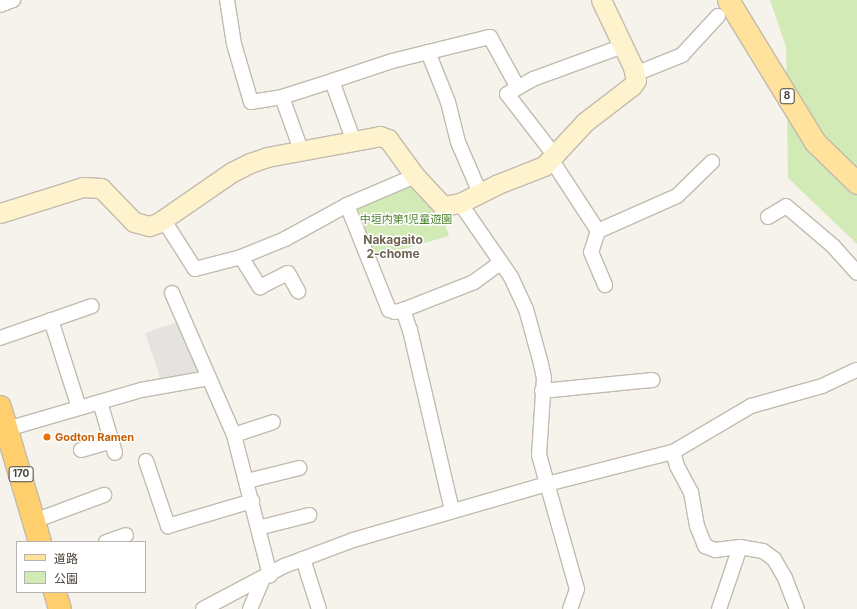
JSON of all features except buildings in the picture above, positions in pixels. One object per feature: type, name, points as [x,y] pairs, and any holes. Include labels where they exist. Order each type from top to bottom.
[{"type":"highway","name":"170","points":[[0,407],[4,430],[40,541]]},
{"type":"highway","points":[[55,593],[60,609]]},
{"type":"main road","points":[[0,213],[83,187],[101,188],[138,224],[149,226],[163,219],[232,172],[267,157],[353,139],[380,136],[388,139],[415,176],[443,206],[460,203],[498,184],[530,173],[553,157],[585,122],[632,86],[636,80],[635,74],[601,0]]},
{"type":"main road","name":"8","points":[[723,8],[815,142],[857,183]]},
{"type":"street","points":[[0,5],[13,0]]},
{"type":"street","points":[[227,0],[234,44],[251,102],[282,97],[428,52],[490,37],[517,86]]},
{"type":"street","points":[[635,74],[682,55],[723,8]]},
{"type":"street","points":[[598,231],[553,157],[507,94],[517,86],[623,46]]},
{"type":"street","points":[[428,52],[448,102],[458,142],[480,193]]},
{"type":"street","points":[[332,81],[353,139]]},
{"type":"street","points":[[282,97],[301,150]]},
{"type":"street","points":[[604,285],[591,252],[598,231],[677,196],[712,162]]},
{"type":"street","points":[[163,219],[195,269],[241,258],[285,239],[347,205],[415,176]]},
{"type":"street","points":[[460,203],[511,277],[526,309],[541,364],[544,378],[539,454],[577,589],[570,609]]},
{"type":"street","points":[[347,205],[389,310],[395,312],[403,310],[474,282],[500,263]]},
{"type":"street","points":[[768,217],[786,206],[833,246],[857,273]]},
{"type":"street","points":[[241,258],[260,287],[288,273],[298,291]]},
{"type":"street","points":[[172,293],[234,435],[252,501],[266,576],[250,609]]},
{"type":"street","points":[[0,338],[92,306]]},
{"type":"street","points":[[403,310],[425,389],[452,511]]},
{"type":"street","points":[[51,320],[79,408]]},
{"type":"street","points":[[204,609],[266,576],[353,540],[547,484],[673,452],[751,406],[822,386],[857,370]]},
{"type":"street","points":[[4,430],[141,390],[209,378]]},
{"type":"street","points":[[542,391],[652,380]]},
{"type":"street","points":[[81,450],[113,447],[100,402]]},
{"type":"street","points":[[234,435],[273,422]]},
{"type":"street","points":[[673,452],[691,492],[697,526],[706,546],[714,550],[740,547],[763,551],[774,559],[785,578],[797,609]]},
{"type":"street","points":[[146,461],[168,526],[252,501]]},
{"type":"street","points":[[247,482],[299,468]]},
{"type":"street","points":[[34,521],[104,495]]},
{"type":"street","points":[[258,528],[309,516]]},
{"type":"street","points":[[109,541],[126,535]]},
{"type":"street","points":[[719,609],[740,547]]},
{"type":"street","points":[[304,559],[319,609]]},
{"type":"green space","points":[[770,0],[857,0],[857,244],[788,178],[786,47]]},
{"type":"green space","name":"中垣内第1児童遊園","points":[[417,185],[439,206],[449,236],[367,259],[357,209],[359,204]]},
{"type":"shaded area","points":[[177,322],[182,322],[203,373],[162,383],[145,333]]},
{"type":"place","name":"Godton Ramen","points":[[47,437]]},
{"type":"district","name":"Nakagaito 2-chome","points":[[393,247]]}]
